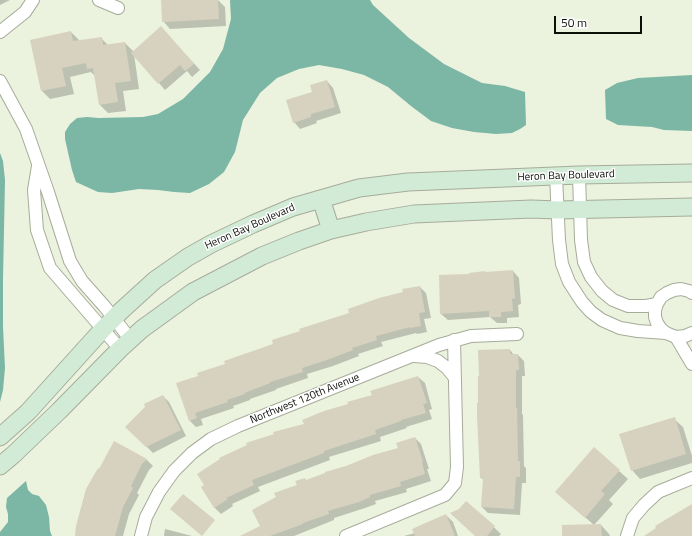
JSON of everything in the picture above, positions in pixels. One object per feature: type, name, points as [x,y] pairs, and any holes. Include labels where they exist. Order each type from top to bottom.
[{"type":"street","points":[[0,32],[25,12],[33,0]]},
{"type":"street","points":[[100,0],[118,8]]},
{"type":"street","points":[[0,81],[26,128],[70,261],[82,281],[105,307],[108,324]]},
{"type":"street","points":[[38,165],[34,190],[37,230],[50,268],[92,318],[108,324],[125,344]]},
{"type":"street","name":"Heron Bay Boulevard","points":[[0,437],[28,412],[108,324],[155,280],[188,257],[211,244],[293,207],[359,188],[408,182],[579,175],[692,173]]},
{"type":"street","points":[[579,175],[581,240],[584,262],[591,277],[602,291],[613,300],[628,306],[646,306],[657,304]]},
{"type":"street","points":[[556,176],[558,240],[562,264],[569,282],[582,302],[591,312],[602,320],[620,328],[684,336],[692,333]]},
{"type":"street","points":[[321,199],[331,230]]},
{"type":"street","points":[[0,466],[59,412],[125,344],[142,329],[193,292],[262,256],[299,241],[331,230],[366,222],[414,214],[531,209],[580,210],[692,207]]},
{"type":"street","points":[[691,292],[682,289],[667,293],[661,298],[655,310],[657,323],[661,329],[671,335],[692,364]]},
{"type":"street","name":"Northwest 120th Avenue","points":[[141,536],[146,517],[159,492],[174,471],[192,453],[211,439],[238,426],[439,345],[471,336],[517,334]]},
{"type":"street","points":[[346,536],[445,495],[455,483],[457,467],[454,340]]},
{"type":"street","points":[[413,356],[427,357],[438,361],[447,368],[455,378]]},
{"type":"street","points":[[627,536],[633,518],[658,492],[692,478]]},
{"type":"water","points":[[230,0],[370,0],[373,5],[409,38],[444,64],[482,83],[505,86],[525,92],[526,125],[512,133],[496,134],[452,128],[431,121],[388,87],[364,75],[319,65],[299,69],[277,78],[260,93],[243,120],[235,152],[224,172],[209,184],[190,193],[139,189],[112,193],[98,192],[76,182],[65,139],[65,132],[70,124],[77,118],[143,117],[158,114],[183,99],[210,72],[223,49],[231,19]]},
{"type":"water","points":[[692,75],[692,131],[664,130],[652,127],[618,125],[606,119],[605,90],[617,83],[638,78]]},
{"type":"water","points":[[0,153],[3,161],[5,180],[3,327],[5,368],[3,390],[0,402]]},
{"type":"water","points":[[26,481],[28,490],[32,494],[39,496],[46,505],[52,536],[0,536],[0,532],[8,522],[6,507],[7,498]]},
{"type":"building","points":[[161,0],[218,0],[219,19],[162,22]]},
{"type":"building","points":[[161,26],[194,64],[185,71],[180,65],[158,84],[131,53]]},
{"type":"building","points":[[71,31],[73,41],[102,37],[103,45],[125,42],[131,81],[115,83],[118,102],[99,105],[93,68],[87,69],[86,63],[62,68],[66,86],[41,91],[30,40]]},
{"type":"building","points":[[327,80],[335,107],[311,114],[311,117],[293,123],[286,100],[312,92],[310,85]]},
{"type":"building","points":[[513,270],[515,298],[512,299],[513,311],[501,312],[501,317],[489,317],[489,311],[440,314],[439,275]]},
{"type":"building","points":[[420,286],[425,312],[419,313],[421,326],[410,327],[376,336],[377,340],[352,348],[353,350],[327,360],[302,368],[303,372],[270,382],[244,393],[245,394],[227,400],[228,402],[195,413],[197,418],[189,421],[176,383],[198,376],[197,373],[225,364],[224,361],[273,344],[272,340],[300,331],[299,329],[349,313],[348,309],[379,298],[403,292],[402,289]]},
{"type":"building","points":[[510,349],[510,354],[518,354],[519,370],[516,370],[516,408],[520,477],[516,477],[514,509],[481,507],[483,478],[480,478],[477,416],[479,376],[478,350]]},
{"type":"building","points":[[418,376],[427,403],[423,404],[426,413],[401,420],[375,430],[376,434],[324,451],[324,453],[252,480],[254,485],[226,498],[228,499],[214,508],[201,487],[204,485],[197,474],[220,459],[219,458],[247,445],[246,443],[274,434],[273,432],[304,424],[302,420],[324,411],[348,404],[347,402],[372,395],[370,391]]},
{"type":"building","points":[[163,395],[181,430],[146,447],[125,427],[145,407],[144,404]]},
{"type":"building","points":[[675,417],[686,454],[631,471],[619,434]]},
{"type":"building","points":[[415,437],[423,462],[425,474],[400,482],[401,486],[370,495],[370,497],[359,502],[328,511],[329,514],[270,536],[240,536],[260,526],[252,510],[276,497],[274,493],[297,485],[295,481],[305,478],[306,480],[373,455],[398,448],[396,443]]},
{"type":"building","points":[[114,441],[147,459],[142,464],[131,486],[133,488],[123,507],[115,536],[75,536],[76,526],[86,489]]},
{"type":"building","points":[[594,447],[620,470],[601,491],[605,494],[585,518],[555,492]]},
{"type":"building","points":[[183,494],[215,520],[202,536],[170,509]]},
{"type":"building","points":[[466,501],[495,526],[487,536],[475,536],[450,513],[459,509]]},
{"type":"building","points":[[692,504],[692,536],[644,536],[656,528],[655,526]]},
{"type":"building","points":[[446,514],[455,536],[415,536],[412,529]]},
{"type":"building","points":[[601,524],[602,536],[562,536],[562,525]]}]
